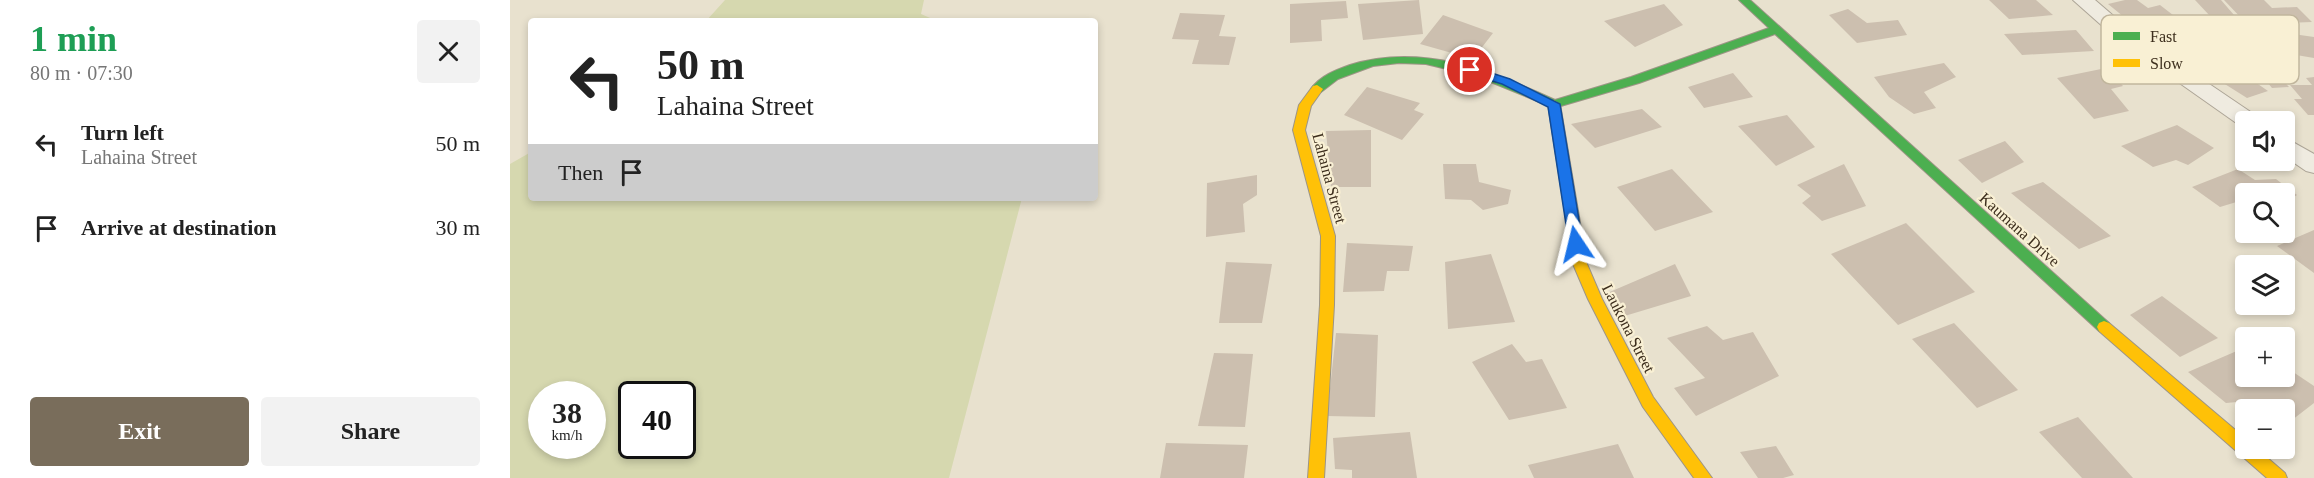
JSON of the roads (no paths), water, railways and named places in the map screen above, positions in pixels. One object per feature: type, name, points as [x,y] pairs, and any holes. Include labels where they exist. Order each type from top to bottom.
[{"type":"street","name":"Kaumana Drive","points":[[1744,0],[2102,325],[2279,478]]},
{"type":"street","points":[[2083,0],[2101,15]]},
{"type":"street","points":[[1554,104],[1635,80],[1775,30]]},
{"type":"street","name":"Lahaina Street","points":[[1316,478],[1327,305],[1328,236],[1299,129],[1305,105],[1323,81],[1359,65],[1402,60],[1453,64],[1506,81],[1554,104]]},
{"type":"street","points":[[2195,84],[2235,112]]},
{"type":"street","name":"Laukona Street","points":[[1554,104],[1580,264],[1595,299],[1648,402],[1704,478]]},
{"type":"street","points":[[2295,152],[2314,165]]}]
